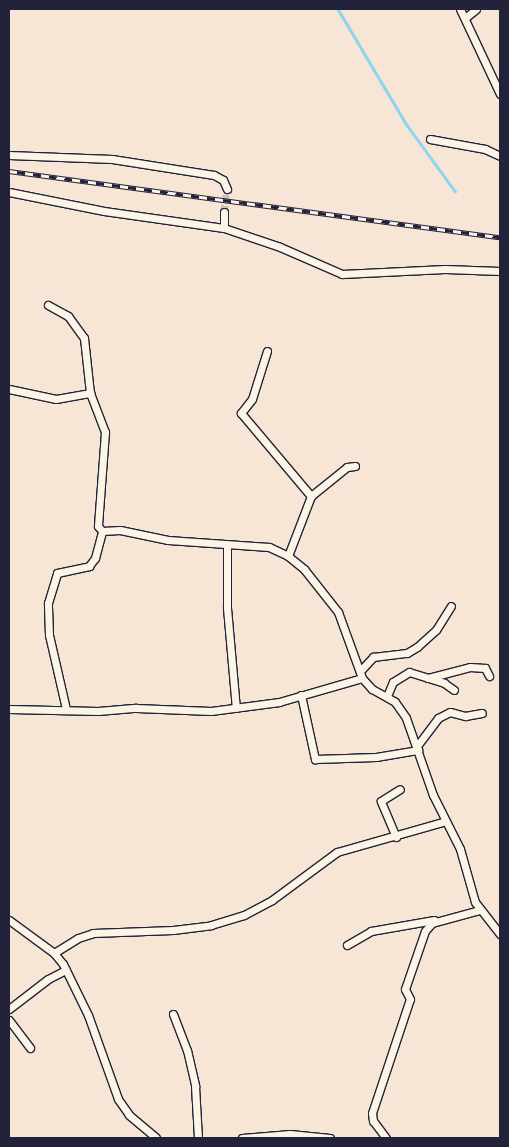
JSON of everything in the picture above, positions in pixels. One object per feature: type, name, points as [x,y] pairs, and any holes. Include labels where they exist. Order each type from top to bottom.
[{"type":"street","points":[[460,9],[500,94]]},
{"type":"street","points":[[465,18],[476,9]]},
{"type":"street","points":[[430,139],[485,149],[500,156]]},
{"type":"street","points":[[9,155],[112,160],[214,175],[223,180],[227,189]]},
{"type":"street","points":[[9,192],[104,211],[224,228],[280,247],[342,274],[445,269],[500,271]]},
{"type":"street","points":[[224,212],[224,228]]},
{"type":"street","points":[[48,305],[68,316],[84,338],[90,393],[105,432],[96,522],[102,531],[95,558],[89,566],[57,573],[48,603],[49,634],[66,708]]},
{"type":"street","points":[[267,351],[252,399],[241,414],[312,496]]},
{"type":"street","points":[[9,389],[56,399],[90,393]]},
{"type":"street","points":[[288,556],[312,496],[347,467],[355,466]]},
{"type":"street","points":[[102,531],[120,530],[168,540],[269,547],[288,556],[333,602],[361,670],[362,678],[372,689],[396,702],[406,718],[446,821],[460,849],[480,910],[500,934]]},
{"type":"street","points":[[226,545],[228,618],[236,708]]},
{"type":"street","points":[[361,670],[373,657],[407,653],[417,647],[436,630],[451,606]]},
{"type":"street","points":[[428,678],[470,667],[485,668],[489,676]]},
{"type":"street","points":[[387,696],[394,682],[409,672],[454,690]]},
{"type":"street","points":[[9,709],[66,708],[98,711],[136,708],[211,711],[280,702],[362,678]]},
{"type":"street","points":[[301,696],[315,759],[376,757],[417,748],[438,718],[450,712],[464,716],[482,713]]},
{"type":"street","points":[[396,836],[381,801],[400,789]]},
{"type":"street","points":[[54,953],[93,933],[173,930],[211,925],[244,915],[272,900],[337,852],[446,821]]},
{"type":"street","points":[[386,1138],[373,1121],[372,1112],[410,999],[405,989],[408,976],[427,926],[480,910]]},
{"type":"street","points":[[347,945],[371,931],[397,924],[449,919]]},
{"type":"street","points":[[9,920],[54,953],[66,970],[97,1038],[118,1099],[129,1115],[156,1138]]},
{"type":"street","points":[[9,1009],[48,979],[66,970]]},
{"type":"street","points":[[174,1014],[187,1050],[195,1086],[198,1138]]},
{"type":"street","points":[[9,1020],[30,1048]]},
{"type":"street","points":[[242,1138],[290,1134],[330,1138]]},
{"type":"waterway","points":[[338,9],[407,125],[455,191]]},
{"type":"tunnel","points":[[224,212],[227,189]]},
{"type":"railway","points":[[9,171],[500,237]]}]
